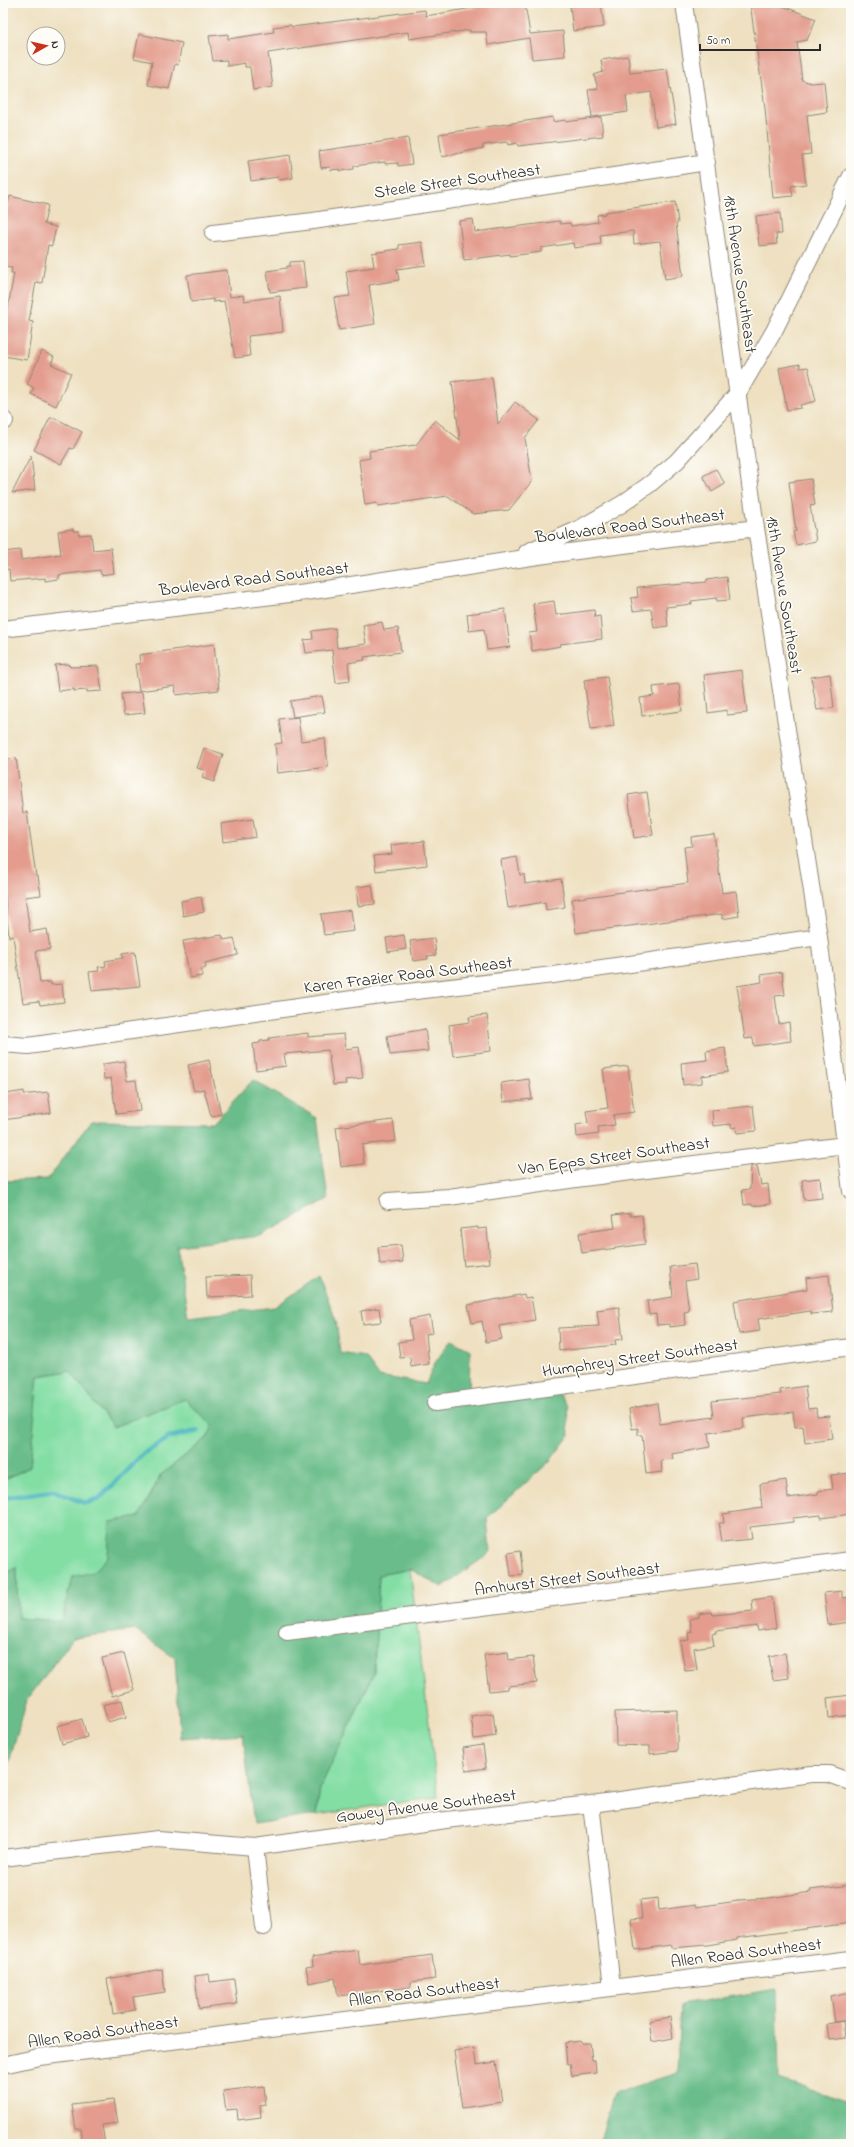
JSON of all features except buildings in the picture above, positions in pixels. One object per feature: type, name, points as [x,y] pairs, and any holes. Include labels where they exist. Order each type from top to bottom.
[{"type":"street","name":"18th Avenue Southeast","points":[[684,3],[756,528],[845,1098],[845,1145],[851,1192]]},
{"type":"street","name":"Steele Street Southeast","points":[[213,233],[313,221],[707,162]]},
{"type":"street","name":"Boulevard Road Southeast","points":[[509,560],[579,529],[622,504],[650,484],[677,461],[738,394],[774,331],[851,176]]},
{"type":"street","name":"Boulevard Road Southeast","points":[[3,629],[306,592],[509,560],[756,528]]},
{"type":"street","name":"Karen Frazier Road Southeast","points":[[3,1044],[28,1046],[374,996],[553,975],[819,938]]},
{"type":"street","name":"Van Epps Street Southeast","points":[[388,1201],[449,1198],[583,1178],[845,1145]]},
{"type":"street","name":"Humphrey Street Southeast","points":[[435,1403],[851,1348]]},
{"type":"street","name":"Amhurst Street Southeast","points":[[287,1632],[851,1560]]},
{"type":"street","name":"Gowey Avenue Southeast","points":[[3,1858],[158,1839],[255,1847],[446,1820],[591,1804],[811,1774],[829,1774],[851,1782]]},
{"type":"street","points":[[591,1804],[612,1987]]},
{"type":"street","points":[[255,1847],[264,1927]]},
{"type":"street","name":"Allen Road Southeast","points":[[3,2065],[39,2057],[851,1959]]},
{"type":"green space","points":[[253,1080],[317,1118],[328,1199],[260,1236],[177,1246],[188,1317],[275,1307],[319,1276],[336,1320],[340,1353],[365,1357],[379,1376],[426,1384],[435,1363],[451,1340],[470,1350],[469,1399],[555,1388],[567,1406],[569,1436],[549,1462],[487,1518],[490,1553],[442,1587],[410,1569],[379,1575],[374,1673],[320,1788],[316,1815],[254,1824],[243,1734],[180,1738],[175,1658],[135,1630],[73,1638],[27,1700],[7,1769],[3,1771],[3,1575],[17,1567],[18,1618],[62,1621],[72,1577],[93,1572],[108,1557],[110,1522],[139,1517],[161,1475],[207,1438],[213,1426],[185,1399],[113,1427],[70,1371],[38,1376],[30,1467],[3,1480],[3,1181],[48,1179],[91,1121],[213,1123]]},
{"type":"green space","points":[[70,1371],[113,1427],[185,1399],[214,1426],[207,1438],[161,1475],[139,1517],[111,1522],[108,1557],[93,1573],[72,1577],[62,1621],[18,1618],[17,1568],[3,1575],[3,1480],[30,1467],[37,1376]]},
{"type":"green space","points":[[410,1569],[438,1797],[316,1815],[320,1788],[374,1673],[379,1575]]},
{"type":"green space","points":[[777,1989],[779,2079],[851,2103],[851,2144],[599,2144],[614,2093],[677,2073],[680,2005]]},
{"type":"waterway","points":[[3,1498],[54,1491],[85,1503],[99,1499],[143,1454],[170,1437],[198,1431]]}]
